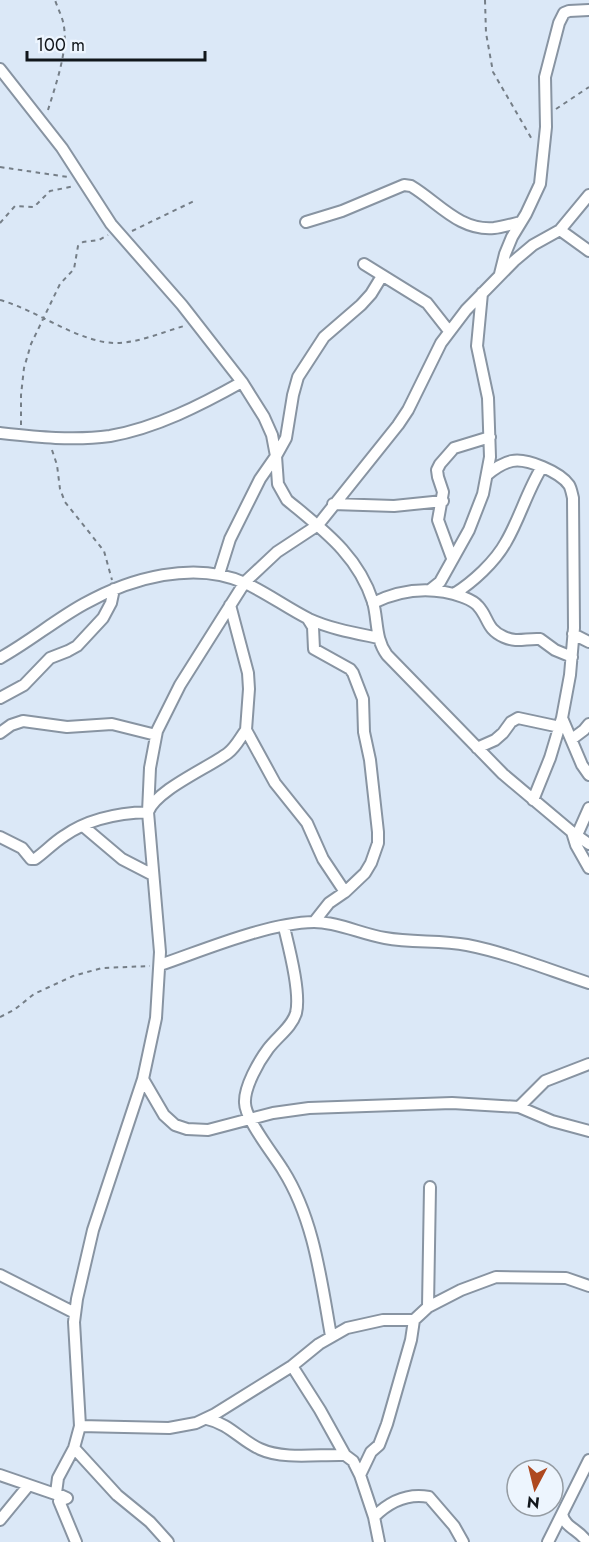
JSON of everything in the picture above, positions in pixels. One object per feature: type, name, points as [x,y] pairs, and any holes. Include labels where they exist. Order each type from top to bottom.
[{"type":"street","points":[[500,277],[507,247],[540,184],[546,116],[545,76],[561,18],[569,11],[589,10]]},
{"type":"street","points":[[0,69],[62,148],[118,233],[195,322],[242,382],[264,417],[272,435],[278,484],[282,494],[341,545],[356,567],[373,603],[382,649],[477,748],[532,800],[589,844]]},
{"type":"street","points":[[306,222],[404,185],[417,190],[451,215],[476,228],[496,228],[521,222]]},
{"type":"street","points":[[67,1498],[56,1492],[56,1487],[58,1478],[74,1448],[80,1426],[75,1313],[93,1230],[143,1078],[156,1018],[160,965],[159,929],[148,812],[150,768],[156,735],[180,685],[245,582],[277,552],[318,525],[398,425],[449,331],[513,261],[533,245],[560,230],[589,195]]},
{"type":"street","points":[[560,230],[589,251]]},
{"type":"street","points":[[364,264],[427,303],[449,331]]},
{"type":"street","points":[[219,574],[230,539],[260,479],[286,438],[298,377],[324,337],[361,305],[382,276]]},
{"type":"street","points":[[430,590],[440,582],[476,513],[487,475],[490,437],[487,386],[477,346],[482,293]]},
{"type":"street","points":[[0,433],[46,438],[110,435],[142,428],[169,418],[242,382]]},
{"type":"street","points":[[452,558],[438,520],[443,501],[443,492],[438,477],[440,464],[454,448],[490,437]]},
{"type":"street","points":[[487,475],[514,460],[525,460],[563,478],[570,486],[573,498],[573,634],[568,690],[561,723],[532,800]]},
{"type":"street","points":[[454,594],[474,578],[507,541],[531,484],[542,467]]},
{"type":"street","points":[[333,504],[394,506],[443,501]]},
{"type":"street","points":[[0,658],[84,604],[114,589],[167,575],[201,572],[219,574],[245,582],[308,619],[333,628],[379,638]]},
{"type":"street","points":[[0,698],[24,685],[50,658],[77,646],[103,618],[111,603],[114,589]]},
{"type":"street","points":[[373,603],[399,593],[430,590],[454,594],[479,606],[487,624],[502,636],[519,641],[540,639],[555,650],[572,657]]},
{"type":"street","points":[[148,812],[151,804],[168,791],[227,753],[237,744],[246,730],[248,673],[230,605]]},
{"type":"street","points":[[308,619],[313,627],[314,649],[350,669],[363,699],[364,732],[377,820],[378,843],[371,863],[364,873],[330,903],[314,922]]},
{"type":"street","points":[[573,634],[589,642]]},
{"type":"street","points":[[477,748],[495,740],[511,722],[518,718],[561,723]]},
{"type":"street","points":[[0,733],[10,725],[23,721],[67,728],[112,724],[156,735]]},
{"type":"street","points":[[561,723],[589,775]]},
{"type":"street","points":[[572,741],[589,724]]},
{"type":"street","points":[[246,730],[275,783],[307,823],[323,859],[345,892]]},
{"type":"street","points":[[572,741],[589,737]]},
{"type":"street","points":[[589,808],[575,834],[578,850],[589,868]]},
{"type":"street","points":[[0,837],[22,848],[34,860],[66,834],[83,826],[112,815],[148,812]]},
{"type":"street","points":[[83,826],[122,859],[153,875]]},
{"type":"street","points":[[160,965],[239,938],[314,922],[346,927],[384,938],[445,941],[468,945],[510,956],[589,983]]},
{"type":"street","points":[[285,927],[294,974],[296,1011],[291,1022],[268,1050],[253,1075],[245,1099],[245,1107],[250,1119],[284,1171],[302,1207],[319,1265],[331,1336]]},
{"type":"street","points":[[519,1107],[545,1081],[589,1064]]},
{"type":"street","points":[[143,1078],[164,1115],[180,1128],[208,1130],[288,1111],[320,1108],[452,1103],[519,1107],[552,1121],[589,1131]]},
{"type":"street","points":[[428,1307],[430,1187]]},
{"type":"street","points":[[0,1275],[75,1313]]},
{"type":"street","points":[[360,1475],[371,1452],[379,1445],[387,1424],[411,1340],[414,1320],[428,1307],[461,1290],[496,1277],[566,1278],[589,1286]]},
{"type":"street","points":[[80,1426],[169,1428],[207,1419],[292,1366],[331,1336],[364,1323],[383,1320],[414,1320]]},
{"type":"street","points":[[292,1366],[345,1455],[353,1461],[360,1475],[374,1517],[379,1542]]},
{"type":"street","points":[[207,1419],[220,1422],[255,1447],[267,1452],[299,1456],[345,1455]]},
{"type":"street","points":[[74,1448],[117,1495],[150,1522],[168,1542]]},
{"type":"street","points":[[565,1508],[589,1460]]},
{"type":"street","points":[[0,1475],[67,1498]]},
{"type":"street","points":[[0,1520],[28,1486]]},
{"type":"street","points":[[374,1517],[395,1501],[405,1498],[429,1497],[454,1526],[464,1542]]},
{"type":"street","points":[[67,1498],[59,1501],[76,1542]]},
{"type":"street","points":[[548,1542],[560,1518]]},
{"type":"street","points":[[563,1518],[568,1526],[579,1532],[586,1542]]},
{"type":"path","points":[[44,123],[56,84],[65,39],[64,25],[55,0]]},
{"type":"path","points":[[485,0],[486,33],[494,72],[530,137],[543,152]]},
{"type":"path","points":[[546,116],[589,87]]},
{"type":"path","points":[[0,167],[82,180]]},
{"type":"path","points":[[0,222],[15,206],[34,207],[50,191],[71,188],[82,180]]},
{"type":"path","points":[[22,435],[21,395],[24,368],[31,344],[60,284],[74,269],[78,246],[83,242],[99,240],[118,233],[194,201]]},
{"type":"path","points":[[0,300],[95,341],[118,343],[195,322]]},
{"type":"path","points":[[46,438],[55,455],[60,489],[65,502],[104,551],[114,589]]},
{"type":"path","points":[[0,1017],[14,1010],[34,994],[73,976],[102,968],[160,965]]}]
